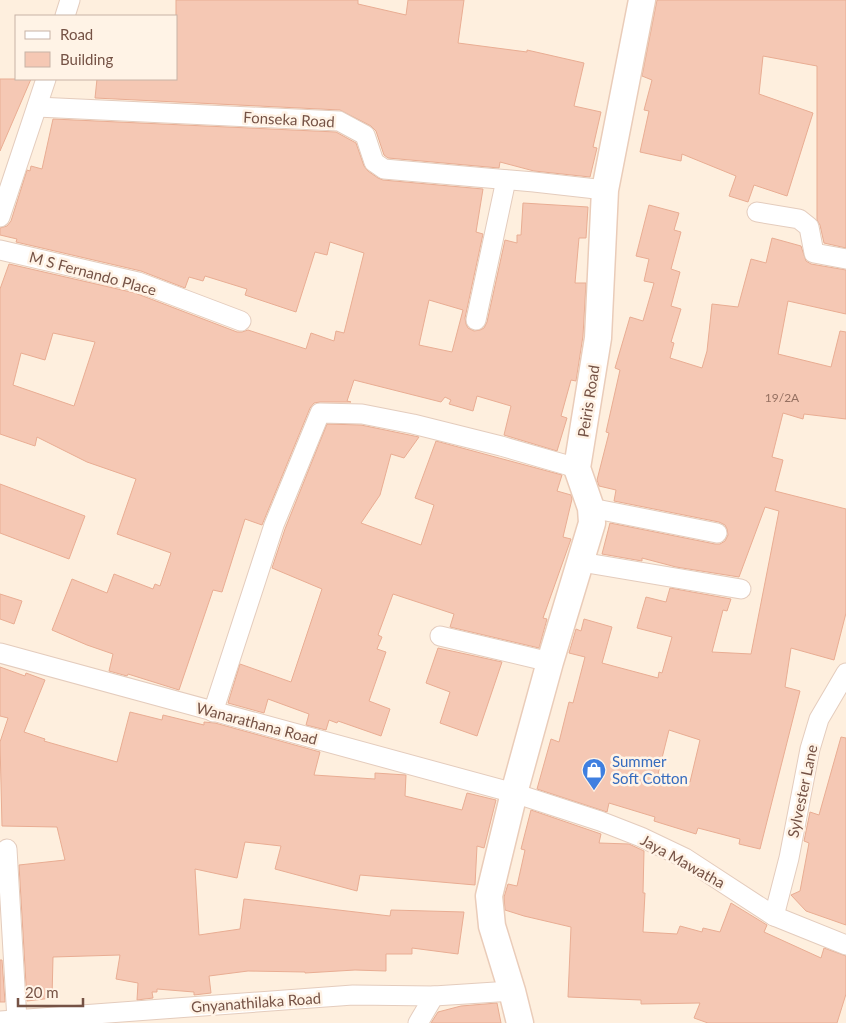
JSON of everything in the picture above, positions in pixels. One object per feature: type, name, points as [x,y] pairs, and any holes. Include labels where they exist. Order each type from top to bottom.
[{"type":"street","points":[[65,15],[70,0]]},
{"type":"street","name":"Peiris Road","points":[[520,1023],[492,926],[490,896],[514,793],[550,662],[592,523],[591,508],[577,468],[598,338],[605,190],[642,0]]},
{"type":"street","points":[[0,217],[46,80]]},
{"type":"street","name":"Fonseka Road","points":[[37,107],[339,121],[365,135],[374,162],[384,169],[605,190]]},
{"type":"street","points":[[476,320],[506,180]]},
{"type":"street","points":[[757,212],[799,219],[809,228],[814,254],[846,259]]},
{"type":"street","name":"M S Fernando Place","points":[[0,250],[138,282],[241,322]]},
{"type":"street","points":[[213,712],[274,525],[320,413],[362,414],[413,424],[501,446],[577,468]]},
{"type":"street","points":[[591,508],[716,533]]},
{"type":"street","points":[[581,562],[741,589]]},
{"type":"street","points":[[440,636],[550,662]]},
{"type":"street","name":"Wanarathana Road","points":[[0,653],[514,793]]},
{"type":"street","name":"Sylvester Lane","points":[[774,916],[789,858],[810,749],[819,719],[846,673]]},
{"type":"street","name":"Jaya Mawatha","points":[[514,793],[600,821],[641,837],[685,858],[774,916],[846,945]]},
{"type":"street","points":[[7,849],[9,1020]]},
{"type":"street","name":"Gnyanathilaka Road","points":[[9,1020],[202,1014],[353,995],[434,996],[512,992]]},
{"type":"street","points":[[418,1023],[434,996]]},
{"type":"building","points":[[176,0],[358,0],[358,4],[406,15],[408,0],[464,0],[458,43],[527,52],[527,50],[584,63],[574,106],[601,112],[593,147],[597,148],[590,177],[534,171],[500,162],[499,168],[388,158],[384,155],[376,131],[371,126],[340,110],[95,98],[97,80],[178,80],[178,15],[176,15]]},
{"type":"building","points":[[657,0],[846,0],[846,248],[824,243],[817,220],[817,66],[763,56],[759,94],[813,113],[787,196],[754,185],[748,202],[729,196],[736,176],[682,154],[681,161],[640,152],[649,111],[644,110],[652,80],[642,76]]},
{"type":"building","points":[[0,79],[31,80],[0,151]]},
{"type":"building","points":[[53,119],[336,132],[356,143],[364,166],[368,171],[383,180],[483,189],[476,232],[483,234],[465,318],[468,328],[474,331],[484,328],[487,322],[505,240],[517,243],[517,235],[521,235],[523,203],[588,207],[586,238],[579,238],[575,283],[586,283],[583,336],[576,381],[571,380],[561,416],[567,418],[557,451],[504,435],[511,406],[477,396],[473,411],[449,404],[451,400],[445,397],[441,402],[354,380],[347,401],[351,402],[320,402],[314,403],[310,408],[262,525],[245,519],[222,592],[213,590],[179,690],[128,674],[127,676],[109,671],[113,654],[52,630],[72,579],[107,593],[114,574],[153,589],[155,584],[160,586],[171,553],[117,534],[136,479],[87,462],[37,437],[35,446],[0,434],[0,289],[9,264],[135,293],[237,332],[248,330],[306,349],[311,333],[334,341],[336,331],[344,333],[364,253],[330,242],[327,255],[315,252],[296,312],[245,295],[247,289],[205,276],[203,281],[189,277],[185,288],[141,271],[16,242],[17,239],[0,235],[0,228],[7,226],[11,221],[27,170],[30,171],[31,166],[42,169]],"holes":[[[429,300],[463,310],[452,352],[419,345]],[[53,333],[95,342],[74,406],[13,385],[21,353],[45,360]]]},
{"type":"building","points":[[649,205],[679,213],[674,230],[681,232],[671,269],[680,272],[671,306],[681,309],[671,342],[674,343],[670,358],[702,368],[707,351],[712,304],[738,307],[751,259],[766,263],[772,238],[801,246],[806,261],[811,264],[846,270],[846,314],[788,301],[778,354],[831,367],[840,331],[846,332],[846,419],[804,414],[803,419],[783,413],[772,457],[783,460],[775,491],[846,509],[846,613],[834,660],[791,648],[785,687],[800,691],[760,849],[739,844],[740,839],[698,828],[696,834],[654,821],[655,817],[609,803],[607,812],[537,789],[551,739],[559,742],[569,702],[573,703],[585,657],[569,653],[576,629],[581,631],[584,619],[612,627],[602,663],[658,678],[659,672],[662,673],[672,637],[637,628],[646,597],[666,602],[670,588],[731,599],[727,611],[723,610],[712,652],[751,654],[779,511],[765,507],[739,577],[676,567],[642,558],[642,561],[602,554],[610,523],[715,544],[725,541],[728,535],[725,525],[719,522],[614,501],[616,490],[599,486],[597,480],[609,433],[606,432],[620,370],[615,368],[630,317],[643,321],[654,283],[644,281],[649,259],[636,256]],"holes":[[[669,730],[700,740],[690,782],[658,774]]]},
{"type":"building","points":[[327,424],[361,425],[419,437],[404,458],[391,454],[380,495],[361,523],[421,545],[434,505],[415,498],[436,441],[562,475],[557,491],[571,495],[572,499],[563,537],[571,539],[543,618],[547,619],[539,648],[450,627],[454,614],[393,594],[378,635],[382,637],[377,649],[386,652],[369,701],[390,709],[381,736],[338,721],[337,723],[329,720],[326,730],[306,725],[309,714],[268,699],[264,713],[228,703],[240,664],[291,682],[322,589],[272,568],[285,529]]},
{"type":"building","points":[[0,484],[85,516],[69,559],[0,533]]},
{"type":"building","points":[[0,594],[22,601],[14,624],[0,619]]},
{"type":"building","points":[[438,648],[502,662],[477,736],[440,723],[450,692],[426,683]]},
{"type":"building","points":[[0,667],[25,676],[26,673],[45,680],[24,732],[45,739],[44,741],[117,762],[130,712],[162,720],[163,715],[204,725],[204,722],[215,723],[320,752],[314,775],[375,779],[375,773],[406,775],[405,796],[462,810],[467,793],[496,800],[484,848],[477,846],[475,885],[360,875],[357,891],[275,869],[281,846],[245,842],[237,878],[195,869],[199,935],[240,929],[244,899],[390,916],[391,910],[464,912],[458,954],[412,948],[412,954],[386,954],[386,971],[355,970],[305,973],[248,971],[209,976],[211,993],[194,995],[194,992],[157,989],[157,992],[152,992],[153,998],[137,1000],[138,983],[116,979],[120,955],[53,957],[52,998],[27,1001],[19,865],[65,860],[57,827],[2,826],[0,742],[8,718],[0,716]]},
{"type":"building","points":[[841,737],[846,738],[846,925],[806,911],[791,895],[800,891],[809,843],[804,841],[810,812],[819,815]]},
{"type":"building","points":[[531,810],[601,834],[599,843],[629,844],[644,851],[643,893],[645,893],[643,932],[677,934],[680,926],[702,932],[703,928],[720,932],[731,903],[767,925],[764,932],[821,958],[824,948],[846,956],[846,994],[837,1023],[708,1023],[694,1018],[700,1003],[641,1004],[641,1000],[568,997],[571,927],[505,910],[504,897],[508,884],[517,886],[525,850],[521,849]]},
{"type":"building","points":[[0,960],[2,960],[5,1002],[0,1002]]},
{"type":"building","points":[[497,1003],[501,1023],[431,1023],[438,1012],[461,1006]]},
{"type":"place","name":"Summer Soft Cotton","points":[[594,791]]}]
